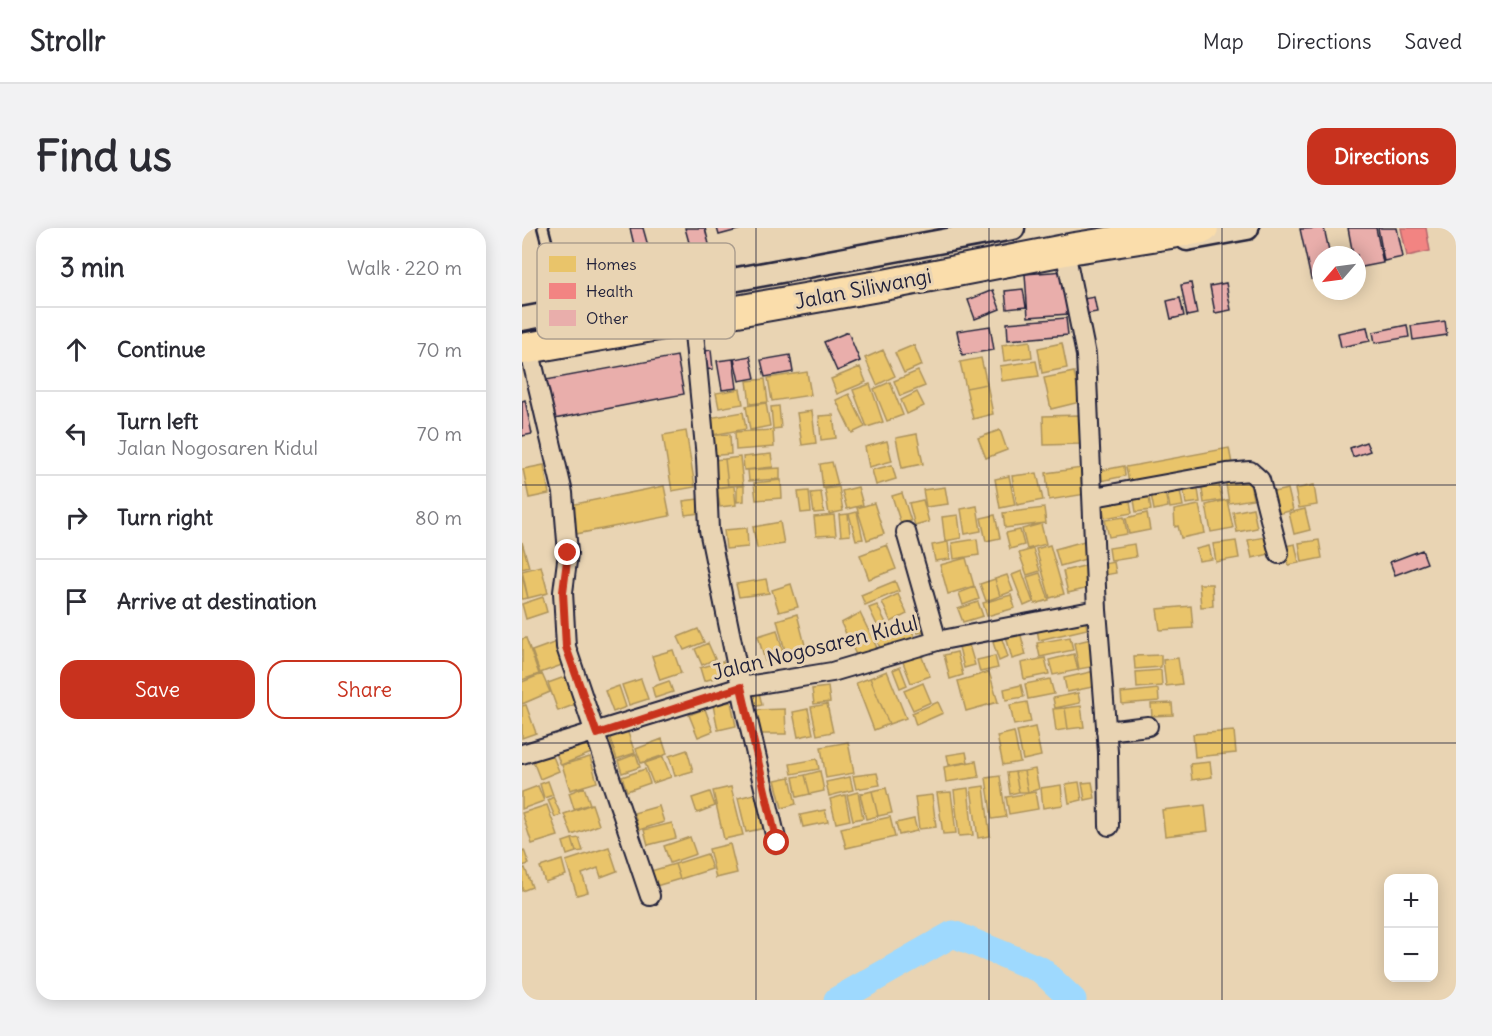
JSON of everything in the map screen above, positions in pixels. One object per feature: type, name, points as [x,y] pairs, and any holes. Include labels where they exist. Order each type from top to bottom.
[{"type":"highway","name":"Jalan Siliwangi","points":[[735,289],[1090,228]]},
{"type":"highway","name":"Jalan Siliwangi","points":[[735,315],[1075,248],[1203,228]]},
{"type":"highway","name":"Jalan Siliwangi","points":[[522,331],[537,327]]},
{"type":"highway","name":"Jalan Siliwangi","points":[[525,357],[615,339]]},
{"type":"street","points":[[735,284],[1013,228]]},
{"type":"street","points":[[735,326],[901,296],[1067,261],[1247,228]]},
{"type":"street","points":[[1067,261],[1086,355],[1094,497],[1097,610],[1106,731],[1108,826]]},
{"type":"street","points":[[522,319],[537,319]]},
{"type":"street","points":[[650,896],[614,795],[597,734],[566,647],[563,592],[568,553],[563,493],[525,357],[652,339]]},
{"type":"street","points":[[695,339],[706,458],[709,530],[741,687],[777,843]]},
{"type":"street","points":[[1094,497],[1227,472],[1250,471],[1260,480],[1279,554]]},
{"type":"street","points":[[906,532],[937,641]]},
{"type":"street","name":"Jalan Nogosaren Kidul","points":[[522,754],[597,734],[741,687],[832,672],[937,641],[1097,610]]},
{"type":"street","points":[[1106,731],[1148,726]]},
{"type":"lane","points":[[543,228],[547,243]]},
{"type":"building: Homes","points":[[1030,341],[1032,357],[1004,361],[1002,345]]},
{"type":"building: Homes","points":[[1062,343],[1067,368],[1042,373],[1038,348]]},
{"type":"building: Homes","points":[[914,345],[922,365],[904,373],[895,353]]},
{"type":"building: Homes","points":[[883,350],[895,376],[877,385],[865,358]]},
{"type":"building: Homes","points":[[981,358],[987,384],[966,388],[960,362]]},
{"type":"building: Homes","points":[[1036,361],[1039,376],[1002,381],[1000,366]]},
{"type":"building: Homes","points":[[860,367],[866,382],[837,394],[831,379]]},
{"type":"building: Homes","points":[[918,371],[925,386],[900,396],[894,381]]},
{"type":"building: Homes","points":[[807,372],[811,395],[772,401],[768,378]]},
{"type":"building: Homes","points":[[1074,372],[1080,402],[1051,409],[1044,378]]},
{"type":"building: Homes","points":[[765,379],[768,402],[750,404],[747,381]]},
{"type":"building: Homes","points":[[890,382],[903,415],[887,421],[874,389]]},
{"type":"building: Homes","points":[[870,384],[883,422],[867,427],[853,390]]},
{"type":"building: Homes","points":[[987,384],[993,414],[973,419],[966,388]]},
{"type":"building: Homes","points":[[740,389],[743,404],[719,408],[716,393]]},
{"type":"building: Homes","points":[[917,392],[924,406],[907,414],[901,400]]},
{"type":"building: Homes","points":[[849,394],[865,427],[852,433],[836,400]]},
{"type":"building: Homes","points":[[766,403],[770,426],[750,430],[746,406]]},
{"type":"building: Homes","points":[[779,406],[781,428],[773,429],[771,407]]},
{"type":"building: Homes","points":[[812,411],[816,443],[802,445],[797,413]]},
{"type":"building: Homes","points":[[743,412],[746,429],[712,435],[709,418]]},
{"type":"building: Homes","points":[[833,415],[836,438],[821,440],[819,416]]},
{"type":"building: Homes","points":[[1079,415],[1080,444],[1044,445],[1043,416]]},
{"type":"building: Homes","points":[[773,430],[774,447],[736,450],[735,432]]},
{"type":"building: Homes","points":[[1000,430],[1007,450],[986,458],[978,438]]},
{"type":"building: Homes","points":[[686,431],[695,487],[672,491],[663,435]]},
{"type":"building: Homes","points":[[730,434],[731,454],[708,456],[707,436]]},
{"type":"building: Homes","points":[[917,434],[923,464],[902,468],[896,438]]},
{"type":"building: Homes","points":[[887,441],[892,461],[869,467],[865,447]]},
{"type":"building: Homes","points":[[1229,448],[1232,464],[1129,483],[1126,467]]},
{"type":"building: Homes","points":[[771,454],[773,467],[744,470],[743,457]]},
{"type":"building: Homes","points":[[740,457],[743,485],[728,486],[725,459]]},
{"type":"building: Homes","points":[[725,459],[728,486],[713,488],[710,460]]},
{"type":"building: Homes","points":[[832,462],[838,485],[823,488],[820,464]]},
{"type":"building: Homes","points":[[544,465],[549,494],[529,498],[523,469]]},
{"type":"building: Homes","points":[[892,465],[896,479],[876,485],[872,470]]},
{"type":"building: Homes","points":[[1124,466],[1125,476],[1100,481],[1098,471]]},
{"type":"building: Homes","points":[[780,468],[780,479],[749,481],[748,470]]},
{"type":"building: Homes","points":[[1082,468],[1086,494],[1049,500],[1046,473]]},
{"type":"building: Homes","points":[[1037,473],[1043,500],[1017,505],[1012,476]]},
{"type":"building: Homes","points":[[1248,474],[1253,499],[1229,503],[1225,478]]},
{"type":"building: Homes","points":[[1009,476],[1015,505],[1000,508],[995,479]]},
{"type":"building: Homes","points":[[1218,479],[1222,500],[1204,503],[1201,482]]},
{"type":"building: Homes","points":[[781,480],[782,498],[756,500],[754,483]]},
{"type":"building: Homes","points":[[1197,483],[1200,502],[1186,504],[1183,486]]},
{"type":"building: Homes","points":[[1179,485],[1183,506],[1170,508],[1166,487]]},
{"type":"building: Homes","points":[[1314,485],[1317,505],[1299,508],[1295,489]]},
{"type":"building: Homes","points":[[664,486],[670,516],[576,534],[570,505]]},
{"type":"building: Homes","points":[[734,486],[736,505],[720,507],[717,488]]},
{"type":"building: Homes","points":[[737,486],[744,486],[744,501],[737,502]]},
{"type":"building: Homes","points":[[839,487],[843,511],[829,514],[825,489]]},
{"type":"building: Homes","points":[[858,487],[863,505],[847,509],[842,491]]},
{"type":"building: Homes","points":[[945,487],[948,504],[926,507],[923,490]]},
{"type":"building: Homes","points":[[1164,487],[1168,507],[1154,510],[1150,489]]},
{"type":"building: Homes","points":[[1288,489],[1293,510],[1278,514],[1273,492]]},
{"type":"building: Homes","points":[[1148,490],[1151,510],[1136,512],[1133,493]]},
{"type":"building: Homes","points":[[809,491],[811,512],[801,513],[798,492]]},
{"type":"building: Homes","points":[[821,492],[824,512],[814,513],[811,493]]},
{"type":"building: Homes","points":[[902,493],[911,521],[901,524],[892,496]]},
{"type":"building: Homes","points":[[1129,495],[1132,513],[1105,518],[1101,500]]},
{"type":"building: Homes","points":[[698,499],[700,513],[685,515],[683,501]]},
{"type":"building: Homes","points":[[923,500],[929,522],[915,526],[909,503]]},
{"type":"building: Homes","points":[[1227,500],[1233,528],[1211,532],[1206,505]]},
{"type":"building: Homes","points":[[874,503],[884,534],[867,540],[857,508]]},
{"type":"building: Homes","points":[[1199,505],[1205,533],[1181,538],[1178,526],[1175,527],[1174,510]]},
{"type":"building: Homes","points":[[977,506],[981,531],[965,534],[961,509]]},
{"type":"building: Homes","points":[[1044,508],[1046,523],[1005,528],[1003,513]]},
{"type":"building: Homes","points":[[1253,508],[1257,528],[1237,532],[1233,512]]},
{"type":"building: Homes","points":[[1305,509],[1310,530],[1294,534],[1289,513]]},
{"type":"building: Homes","points":[[857,512],[863,539],[856,540],[849,514]]},
{"type":"building: Homes","points":[[1147,513],[1150,530],[1129,534],[1126,518]]},
{"type":"building: Homes","points":[[848,514],[850,535],[841,536],[839,515]]},
{"type":"building: Homes","points":[[834,515],[836,535],[816,536],[814,517]]},
{"type":"building: Homes","points":[[958,515],[961,538],[945,541],[942,517]]},
{"type":"building: Homes","points":[[995,515],[1000,538],[986,541],[981,518]]},
{"type":"building: Homes","points":[[1124,517],[1127,534],[1109,537],[1105,520]]},
{"type":"building: Homes","points":[[780,522],[784,544],[757,548],[753,527]]},
{"type":"building: Homes","points":[[1041,524],[1046,544],[1027,549],[1022,529]]},
{"type":"building: Homes","points":[[747,528],[748,547],[726,549],[724,530]]},
{"type":"building: Homes","points":[[1020,530],[1024,545],[1010,549],[1006,533]]},
{"type":"building: Homes","points":[[1271,536],[1274,553],[1252,558],[1248,540]]},
{"type":"building: Homes","points":[[977,539],[979,555],[954,559],[952,543]]},
{"type":"building: Homes","points":[[1088,540],[1093,557],[1060,566],[1055,549]]},
{"type":"building: Homes","points":[[1319,540],[1322,558],[1302,562],[1299,543]]},
{"type":"building: Homes","points":[[1236,541],[1239,558],[1216,562],[1213,544]]},
{"type":"building: Homes","points":[[522,542],[529,567],[522,569]]},
{"type":"building: Homes","points":[[948,542],[950,559],[935,561],[932,545]]},
{"type":"building: Homes","points":[[1134,544],[1136,557],[1111,561],[1109,548]]},
{"type":"building: Homes","points":[[1295,544],[1299,563],[1288,565],[1285,546]]},
{"type":"building: Homes","points":[[887,545],[896,569],[869,579],[860,555]]},
{"type":"building: Homes","points":[[1050,545],[1064,594],[1050,598],[1036,549]]},
{"type":"building: Homes","points":[[1209,546],[1212,559],[1199,561],[1196,549]]},
{"type":"building: Homes","points":[[1033,549],[1040,571],[1027,575],[1019,553]]},
{"type":"building: Homes","points":[[966,558],[974,586],[948,594],[940,565]]},
{"type":"building: Homes","points":[[1114,562],[1116,573],[1105,575],[1103,564]]},
{"type":"building: Homes","points":[[1088,565],[1093,587],[1068,593],[1063,571]]},
{"type":"building: Homes","points":[[541,566],[548,593],[528,598],[522,571]]},
{"type":"building: Homes","points":[[1022,571],[1033,602],[1024,606],[1012,575]]},
{"type":"building: Homes","points":[[1040,573],[1049,600],[1035,604],[1027,577]]},
{"type":"building: Homes","points":[[522,575],[528,598],[522,599]]},
{"type":"building: Homes","points":[[1007,575],[1013,591],[1000,596],[995,579]]},
{"type":"building: Homes","points":[[766,579],[769,593],[739,597],[736,584]]},
{"type":"building: Homes","points":[[995,579],[1000,596],[986,601],[980,584]]},
{"type":"building: Homes","points":[[895,581],[899,591],[865,605],[861,595]]},
{"type":"building: Homes","points":[[791,584],[798,607],[779,612],[772,590]]},
{"type":"building: Homes","points":[[1199,584],[1212,584],[1213,606],[1201,607]]},
{"type":"building: Homes","points":[[975,587],[979,599],[963,605],[959,593]]},
{"type":"building: Homes","points":[[898,594],[907,614],[891,622],[882,602]]},
{"type":"building: Homes","points":[[1011,595],[1015,608],[987,616],[983,603]]},
{"type":"building: Homes","points":[[543,597],[547,612],[526,619],[522,604]]},
{"type":"building: Homes","points":[[978,602],[983,616],[963,622],[958,609]]},
{"type":"building: Homes","points":[[877,605],[887,625],[879,629],[869,608]]},
{"type":"building: Homes","points":[[1191,606],[1193,628],[1160,630],[1157,609]]},
{"type":"building: Homes","points":[[860,613],[878,650],[858,659],[841,623]]},
{"type":"building: Homes","points":[[1084,613],[1087,629],[1039,640],[1036,624]]},
{"type":"building: Homes","points":[[797,614],[805,645],[785,651],[777,620]]},
{"type":"building: Homes","points":[[927,615],[931,629],[918,633],[913,619]]},
{"type":"building: Homes","points":[[908,624],[915,637],[882,652],[876,639]]},
{"type":"building: Homes","points":[[698,629],[704,642],[684,650],[678,637]]},
{"type":"building: Homes","points":[[777,630],[784,655],[765,661],[758,636]]},
{"type":"building: Homes","points":[[1020,632],[1026,655],[1012,659],[1006,636]]},
{"type":"building: Homes","points":[[1000,633],[1008,657],[999,661],[991,636]]},
{"type":"building: Homes","points":[[1070,637],[1073,650],[1040,657],[1037,643]]},
{"type":"building: Homes","points":[[526,638],[539,674],[522,680],[522,639]]},
{"type":"building: Homes","points":[[1091,639],[1096,666],[1079,669],[1074,643]]},
{"type":"building: Homes","points":[[562,640],[570,662],[540,673],[532,651]]},
{"type":"building: Homes","points":[[708,643],[715,659],[702,665],[695,649]]},
{"type":"building: Homes","points":[[969,645],[975,665],[964,668],[959,647]]},
{"type":"building: Homes","points":[[673,650],[681,673],[660,680],[652,656]]},
{"type":"building: Homes","points":[[957,652],[963,675],[950,679],[944,655]]},
{"type":"building: Homes","points":[[1074,654],[1078,670],[1053,675],[1049,660]]},
{"type":"building: Homes","points":[[921,655],[930,676],[911,683],[903,662]]},
{"type":"building: Homes","points":[[1161,655],[1161,667],[1135,669],[1134,656]]},
{"type":"building: Homes","points":[[995,656],[998,668],[980,672],[977,660]]},
{"type":"building: Homes","points":[[1045,658],[1049,674],[1024,679],[1021,663]]},
{"type":"building: Homes","points":[[1178,658],[1182,684],[1166,686],[1163,660]]},
{"type":"building: Homes","points":[[723,661],[727,674],[704,681],[700,668]]},
{"type":"building: Homes","points":[[900,667],[907,685],[900,688],[893,670]]},
{"type":"building: Homes","points":[[1161,670],[1162,686],[1137,688],[1136,672]]},
{"type":"building: Homes","points":[[887,671],[906,718],[889,724],[870,678]]},
{"type":"building: Homes","points":[[1095,671],[1098,686],[1067,692],[1064,678]]},
{"type":"building: Homes","points":[[989,672],[998,702],[966,711],[958,681]]},
{"type":"building: Homes","points":[[542,674],[550,692],[522,704],[522,682]]},
{"type":"building: Homes","points":[[573,674],[584,701],[558,711],[548,683]]},
{"type":"building: Homes","points":[[870,678],[889,724],[874,730],[856,683]]},
{"type":"building: Homes","points":[[641,679],[648,699],[629,705],[622,685]]},
{"type":"building: Homes","points":[[1050,679],[1054,694],[1028,699],[1025,684]]},
{"type":"building: Homes","points":[[669,681],[673,692],[655,698],[652,687]]},
{"type":"building: Homes","points":[[923,683],[931,702],[913,710],[904,691]]},
{"type":"building: Homes","points":[[1021,685],[1024,697],[1006,700],[1004,689]]},
{"type":"building: Homes","points":[[619,686],[626,707],[613,712],[605,691]]},
{"type":"building: Homes","points":[[828,687],[830,702],[814,704],[812,689]]},
{"type":"building: Homes","points":[[758,688],[762,705],[753,707],[749,690]]},
{"type":"building: Homes","points":[[1158,689],[1159,701],[1122,704],[1121,693]]},
{"type":"building: Homes","points":[[1078,693],[1080,703],[1055,708],[1053,698]]},
{"type":"building: Homes","points":[[731,702],[736,726],[718,730],[713,705]]},
{"type":"building: Homes","points":[[938,702],[943,713],[916,725],[912,713]]},
{"type":"building: Homes","points":[[1027,702],[1031,722],[1014,725],[1010,705]]},
{"type":"building: Homes","points":[[1172,703],[1173,715],[1152,716],[1151,704]]},
{"type":"building: Homes","points":[[827,704],[833,732],[817,735],[811,707]]},
{"type":"building: Homes","points":[[526,705],[536,733],[522,738],[522,706]]},
{"type":"building: Homes","points":[[1081,706],[1084,727],[1068,729],[1065,708]]},
{"type":"building: Homes","points":[[1065,708],[1068,729],[1056,731],[1053,709]]},
{"type":"building: Homes","points":[[705,709],[713,731],[698,737],[689,715]]},
{"type":"building: Homes","points":[[785,709],[786,734],[754,734],[753,710]]},
{"type":"building: Homes","points":[[808,709],[813,734],[798,737],[793,712]]},
{"type":"building: Homes","points":[[626,727],[635,753],[617,759],[608,733]]},
{"type":"building: Homes","points":[[1035,727],[1041,756],[1023,760],[1017,731]]},
{"type":"building: Homes","points":[[1234,731],[1236,753],[1195,757],[1193,734]]},
{"type":"building: Homes","points":[[1014,732],[1020,762],[1003,765],[997,736]]},
{"type":"building: Homes","points":[[608,733],[617,759],[608,762],[599,736]]},
{"type":"building: Homes","points":[[590,737],[596,751],[561,765],[555,751]]},
{"type":"building: Homes","points":[[662,739],[667,754],[641,763],[636,749]]},
{"type":"building: Homes","points":[[848,742],[854,773],[826,778],[821,747]]},
{"type":"building: Homes","points":[[687,750],[693,771],[675,776],[669,756]]},
{"type":"building: Homes","points":[[966,752],[968,762],[949,765],[947,755]]},
{"type":"building: Homes","points":[[552,754],[559,771],[540,779],[533,761]]},
{"type":"building: Homes","points":[[636,754],[640,767],[622,773],[618,761]]},
{"type":"building: Homes","points":[[590,757],[597,782],[570,790],[562,765]]},
{"type":"building: Homes","points":[[663,757],[671,777],[653,783],[645,763]]},
{"type":"building: Homes","points":[[817,759],[819,769],[792,774],[790,764]]},
{"type":"building: Homes","points":[[976,761],[979,777],[946,782],[944,767]]},
{"type":"building: Homes","points":[[1210,762],[1212,777],[1192,780],[1190,764]]},
{"type":"building: Homes","points":[[645,769],[650,783],[627,791],[622,777]]},
{"type":"building: Homes","points":[[1035,769],[1039,789],[1028,792],[1024,771]]},
{"type":"building: Homes","points":[[820,771],[824,791],[810,794],[805,775]]},
{"type":"building: Homes","points":[[1024,771],[1028,792],[1019,792],[1015,772]]},
{"type":"building: Homes","points":[[1015,772],[1019,792],[1010,794],[1007,773]]},
{"type":"building: Homes","points":[[877,773],[880,785],[856,789],[853,776]]},
{"type":"building: Homes","points":[[805,775],[810,794],[797,797],[793,777]]},
{"type":"building: Homes","points":[[1000,776],[1006,817],[992,819],[986,778]]},
{"type":"building: Homes","points":[[790,777],[796,804],[782,808],[775,780]]},
{"type":"building: Homes","points":[[850,777],[853,790],[829,796],[826,782]]},
{"type":"building: Homes","points":[[548,781],[553,795],[544,798],[540,784]]},
{"type":"building: Homes","points":[[1079,782],[1082,800],[1069,803],[1066,784]]},
{"type":"building: Homes","points":[[1092,782],[1095,798],[1085,800],[1082,783]]},
{"type":"building: Homes","points":[[1061,785],[1063,805],[1043,808],[1041,788]]},
{"type":"building: Homes","points":[[538,786],[544,801],[522,809],[522,792]]},
{"type":"building: Homes","points":[[984,786],[990,836],[978,838],[971,788]]},
{"type":"building: Homes","points":[[584,787],[590,804],[574,809],[569,793]]},
{"type":"building: Homes","points":[[731,787],[743,835],[724,839],[713,791]]},
{"type":"building: Homes","points":[[886,788],[892,813],[878,816],[872,791]]},
{"type":"building: Homes","points":[[968,788],[973,835],[959,836],[954,790]]},
{"type":"building: Homes","points":[[872,791],[878,816],[866,819],[860,794]]},
{"type":"building: Homes","points":[[710,792],[715,806],[697,813],[692,798]]},
{"type":"building: Homes","points":[[858,792],[863,818],[853,820],[847,795]]},
{"type":"building: Homes","points":[[951,792],[956,833],[943,834],[937,793]]},
{"type":"building: Homes","points":[[1035,792],[1038,809],[1009,814],[1006,797]]},
{"type":"building: Homes","points":[[758,793],[766,828],[746,832],[738,798]]},
{"type":"building: Homes","points":[[845,795],[850,820],[836,823],[830,799]]},
{"type":"building: Homes","points":[[932,795],[936,827],[919,829],[915,797]]},
{"type":"building: Homes","points":[[553,797],[561,815],[555,817],[548,800]]},
{"type":"building: Homes","points":[[592,804],[599,825],[572,835],[564,814]]},
{"type":"building: Homes","points":[[547,805],[558,836],[532,844],[522,813]]},
{"type":"building: Homes","points":[[1205,805],[1208,831],[1165,836],[1162,810]]},
{"type":"building: Homes","points":[[659,806],[664,822],[639,830],[634,813]]},
{"type":"building: Homes","points":[[825,810],[828,822],[803,827],[800,815]]},
{"type":"building: Homes","points":[[890,817],[895,837],[846,848],[841,828]]},
{"type":"building: Homes","points":[[914,819],[917,831],[899,835],[896,823]]},
{"type":"building: Homes","points":[[672,823],[676,838],[648,845],[644,830]]},
{"type":"building: Homes","points":[[690,837],[696,854],[670,863],[664,846]]},
{"type":"building: Homes","points":[[579,838],[583,851],[576,852],[572,839]]},
{"type":"building: Homes","points":[[572,839],[576,852],[567,855],[563,842]]},
{"type":"building: Homes","points":[[730,844],[737,873],[716,878],[709,849]]},
{"type":"building: Homes","points":[[609,847],[617,871],[601,877],[598,868],[582,874],[588,892],[577,895],[566,861]]},
{"type":"building: Homes","points":[[524,850],[529,864],[522,866],[522,851]]},
{"type":"building: Homes","points":[[707,854],[712,869],[680,879],[675,864]]},
{"type":"building: Homes","points":[[562,860],[566,875],[545,882],[540,867]]},
{"type":"building: Homes","points":[[675,864],[680,879],[656,886],[651,871]]},
{"type":"building: Homes","points":[[525,868],[532,887],[522,891],[522,869]]},
{"type":"building: Health","points":[[1401,228],[1426,228],[1430,251],[1407,256]]},
{"type":"building: Other","points":[[630,228],[643,228],[647,243],[634,243]]},
{"type":"building: Other","points":[[685,228],[705,228],[709,243],[689,243]]},
{"type":"building: Other","points":[[717,228],[745,228],[719,235]]},
{"type":"building: Other","points":[[1324,228],[1328,246],[1312,246],[1312,279],[1311,279],[1300,229]]},
{"type":"building: Other","points":[[1348,228],[1376,228],[1383,263],[1366,266],[1366,246],[1351,246]]},
{"type":"building: Other","points":[[1378,228],[1397,228],[1403,257],[1384,261]]},
{"type":"building: Other","points":[[1065,271],[1068,314],[1028,317],[1025,274]]},
{"type":"building: Other","points":[[1191,283],[1197,314],[1187,316],[1181,285]]},
{"type":"building: Other","points":[[1226,283],[1231,310],[1215,313],[1210,286]]},
{"type":"building: Other","points":[[1023,289],[1026,307],[1007,309],[1005,291]]},
{"type":"building: Other","points":[[993,290],[1000,309],[975,319],[968,300]]},
{"type":"building: Other","points":[[1094,297],[1097,312],[1086,314],[1083,299]]},
{"type":"building: Other","points":[[1180,298],[1184,316],[1171,319],[1167,301]]},
{"type":"building: Other","points":[[1066,318],[1068,335],[1008,340],[1007,323]]},
{"type":"building: Other","points":[[1445,321],[1447,335],[1413,340],[1411,326]]},
{"type":"building: Other","points":[[1407,325],[1409,337],[1375,343],[1373,332]]},
{"type":"building: Other","points":[[990,326],[994,350],[962,355],[957,331]]},
{"type":"building: Other","points":[[1367,327],[1370,341],[1341,347],[1338,333]]},
{"type":"building: Other","points":[[848,332],[860,361],[837,371],[824,342]]},
{"type":"building: Other","points":[[711,350],[713,369],[701,370],[699,352]]},
{"type":"building: Other","points":[[790,355],[793,372],[765,377],[761,360]]},
{"type":"building: Other","points":[[677,356],[684,394],[554,419],[546,380]]},
{"type":"building: Other","points":[[750,356],[755,378],[739,381],[734,359]]},
{"type":"building: Other","points":[[733,359],[737,388],[722,390],[717,361]]},
{"type":"building: Other","points":[[525,400],[532,434],[522,436],[522,401]]},
{"type":"building: Other","points":[[1366,442],[1370,451],[1353,457],[1350,448]]},
{"type":"building: Other","points":[[1422,550],[1427,563],[1395,575],[1390,562]]},
{"type":"waterway","points":[[837,1000],[953,934],[1041,970],[1073,1000]]},
{"type":"route","points":[[568,553],[563,592],[566,647],[597,734],[741,687],[777,843]]}]
